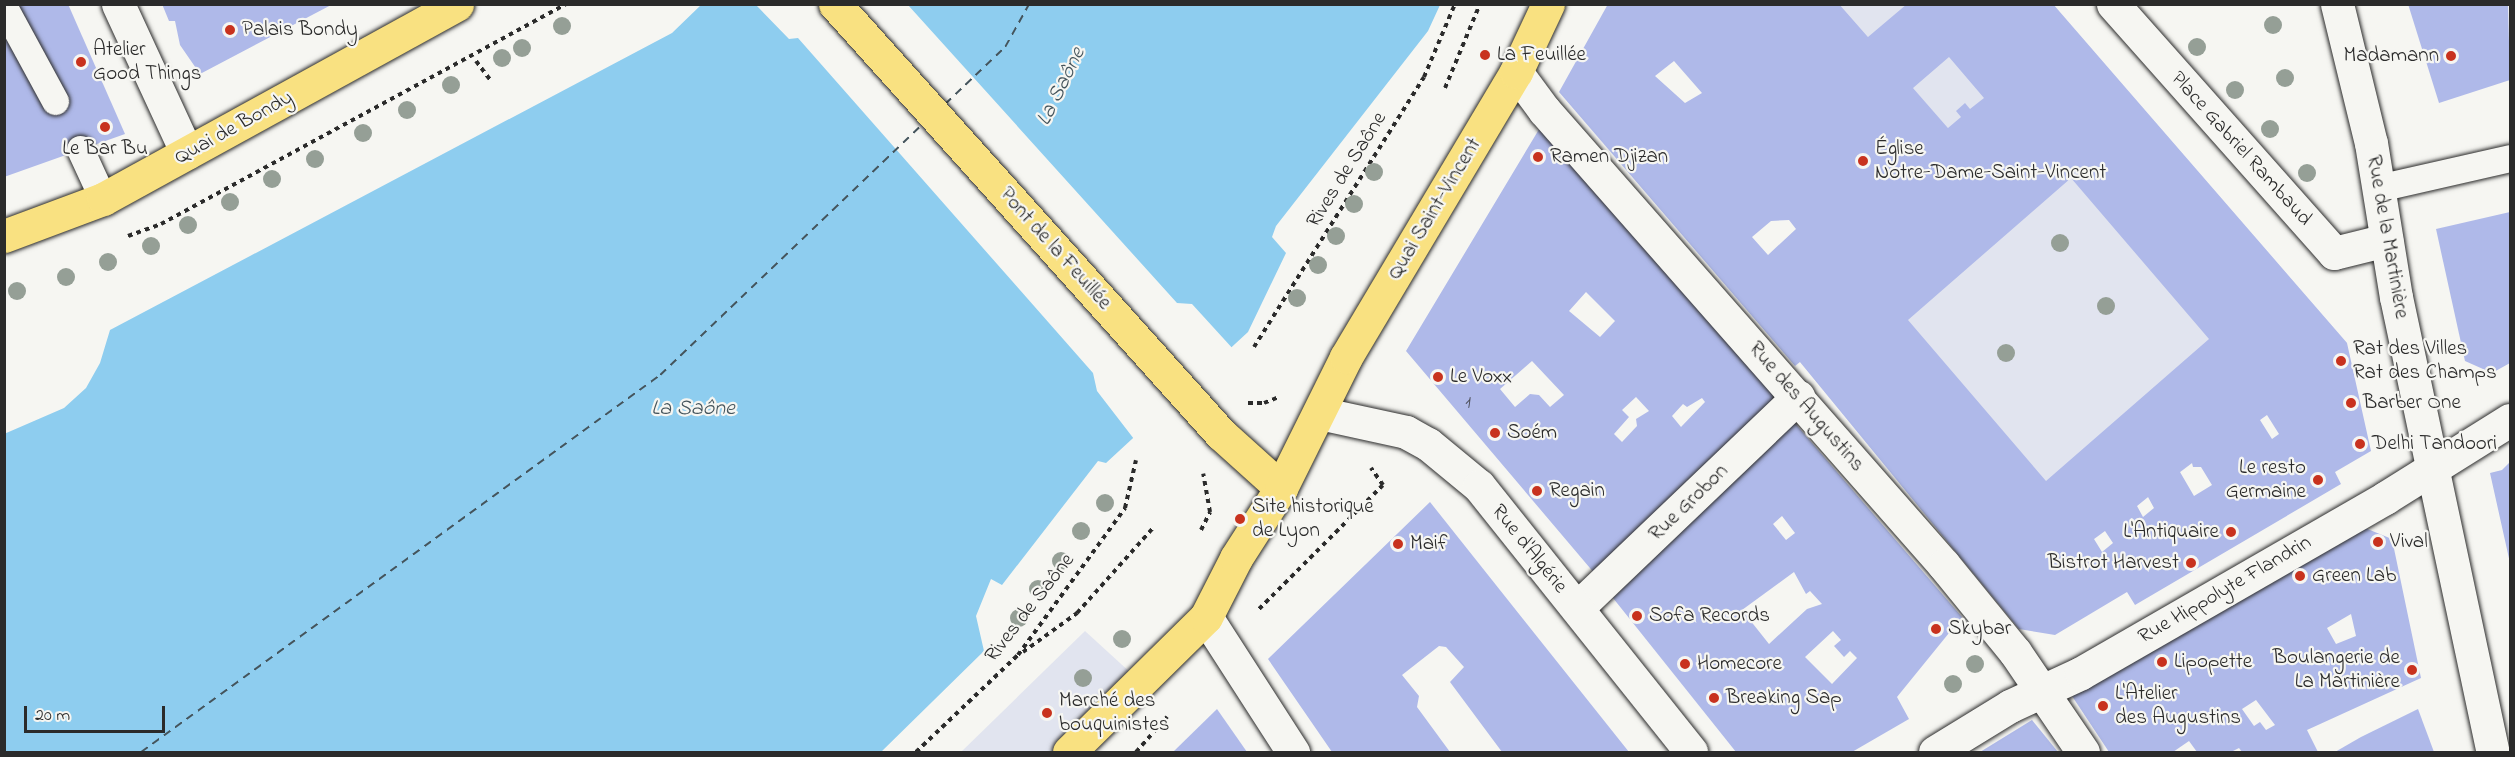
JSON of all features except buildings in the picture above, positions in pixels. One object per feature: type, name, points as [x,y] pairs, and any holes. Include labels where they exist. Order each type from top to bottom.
[{"type":"main road","name":"Quai de Bondy","points":[[4,236],[104,199],[457,4]]},
{"type":"main road","name":"Pont de la Feuillée","points":[[835,4],[1216,428],[1281,488]]},
{"type":"main road","name":"Quai Saint-Vincent","points":[[1069,753],[1206,617],[1236,558],[1281,488],[1361,330],[1516,72],[1548,4]]},
{"type":"street","points":[[118,4],[187,153]]},
{"type":"street","name":"Place Gabriel Rambaud","points":[[2113,4],[2334,253],[2386,240]]},
{"type":"street","name":"Rue de la Martinière","points":[[2337,4],[2378,188],[2386,240],[2493,753]]},
{"type":"street","name":"Rue des Augustins","points":[[1516,72],[1544,110],[1944,565],[2015,652],[2083,753]]},
{"type":"street","name":"Rue Grobon","points":[[1577,608],[1798,397]]},
{"type":"street","name":"Rue d'Algérie","points":[[1319,413],[1406,432],[1428,444],[1479,486],[1691,753]]},
{"type":"street","name":"Rue Hippolyte Flandrin","points":[[1935,753],[2010,706],[2041,692],[2374,504],[2511,420]]},
{"type":"street","points":[[1206,617],[1293,753]]},
{"type":"lane","points":[[4,7],[55,101]]},
{"type":"lane","points":[[80,149],[104,199]]},
{"type":"lane","points":[[2378,188],[2511,158]]},
{"type":"path","points":[[117,240],[161,224],[567,4]]},
{"type":"path","name":"Rives de Saône","points":[[1254,347],[1424,77],[1455,4]]},
{"type":"path","points":[[1445,88],[1480,4]]},
{"type":"path","points":[[476,61],[483,65],[492,82]]},
{"type":"path","name":"Rives de Saône","points":[[916,753],[1018,655],[1125,508],[1136,460]]},
{"type":"path","points":[[1018,655],[1077,613],[1152,529]]},
{"type":"shaded area","points":[[1839,4],[2053,5],[2347,343],[2094,539],[2019,629],[1800,362],[1858,313],[1948,128]]},
{"type":"shaded area","name":"Marché des bouquinistes","points":[[1085,631],[1132,674],[1054,752],[961,752]]},
{"type":"water","name":"La Saône","points":[[701,5],[1440,5],[1428,31],[1276,226],[1272,237],[1286,253],[1248,332],[1106,463],[1098,461],[1002,585],[991,579],[976,616],[984,651],[881,752],[5,752],[4,434],[64,408],[86,388],[100,363],[110,330],[672,33]]},
{"type":"pier","points":[[756,5],[908,5],[1177,303],[1192,304],[1234,350],[1134,439],[1097,391],[1093,373],[798,38],[789,39]]},
{"type":"ferry route","points":[[945,104],[1005,47],[1029,4]]},
{"type":"ferry route","points":[[141,752],[660,375],[922,125]]},
{"type":"place","name":"Palais Bondy","points":[[230,30]]},
{"type":"place","name":"La Feuillée","points":[[1485,55]]},
{"type":"place","name":"Madamann","points":[[2451,56]]},
{"type":"place","name":"Atelier Good Things","points":[[81,62]]},
{"type":"place","name":"Le Bar Bu","points":[[105,127]]},
{"type":"place","name":"Ramen Djizan","points":[[1538,157]]},
{"type":"place","name":"Église Notre-Dame-Saint-Vincent","points":[[1863,161]]},
{"type":"place","name":"Rat des Villes Rat des Champs","points":[[2341,361]]},
{"type":"place","name":"Le Voxx","points":[[1438,377]]},
{"type":"place","name":"Barber One","points":[[2351,403]]},
{"type":"place","name":"Soém","points":[[1495,433]]},
{"type":"place","name":"Delhi Tandoori","points":[[2360,444]]},
{"type":"place","name":"Le resto Germaine","points":[[2318,480]]},
{"type":"place","name":"Regain","points":[[1537,491]]},
{"type":"place","name":"Site historique de Lyon","points":[[1240,519]]},
{"type":"place","name":"L'Antiquaire","points":[[2231,532]]},
{"type":"place","name":"Vival","points":[[2378,542]]},
{"type":"place","name":"Maif","points":[[1398,544]]},
{"type":"place","name":"Bistrot Harvest","points":[[2191,563]]},
{"type":"place","name":"Green Lab","points":[[2300,576]]},
{"type":"place","name":"Sofa Records","points":[[1637,616]]},
{"type":"place","name":"Skybar","points":[[1936,629]]},
{"type":"place","name":"Lipopette","points":[[2162,662]]},
{"type":"place","name":"Homecore","points":[[1685,664]]},
{"type":"place","name":"Boulangerie de La Martinière","points":[[2412,670]]},
{"type":"place","name":"Breaking Sap","points":[[1714,698]]},
{"type":"place","name":"L'Atelier des Augustins","points":[[2103,706]]},
{"type":"place","name":"Marché des bouquinistes","points":[[1047,713]]}]
